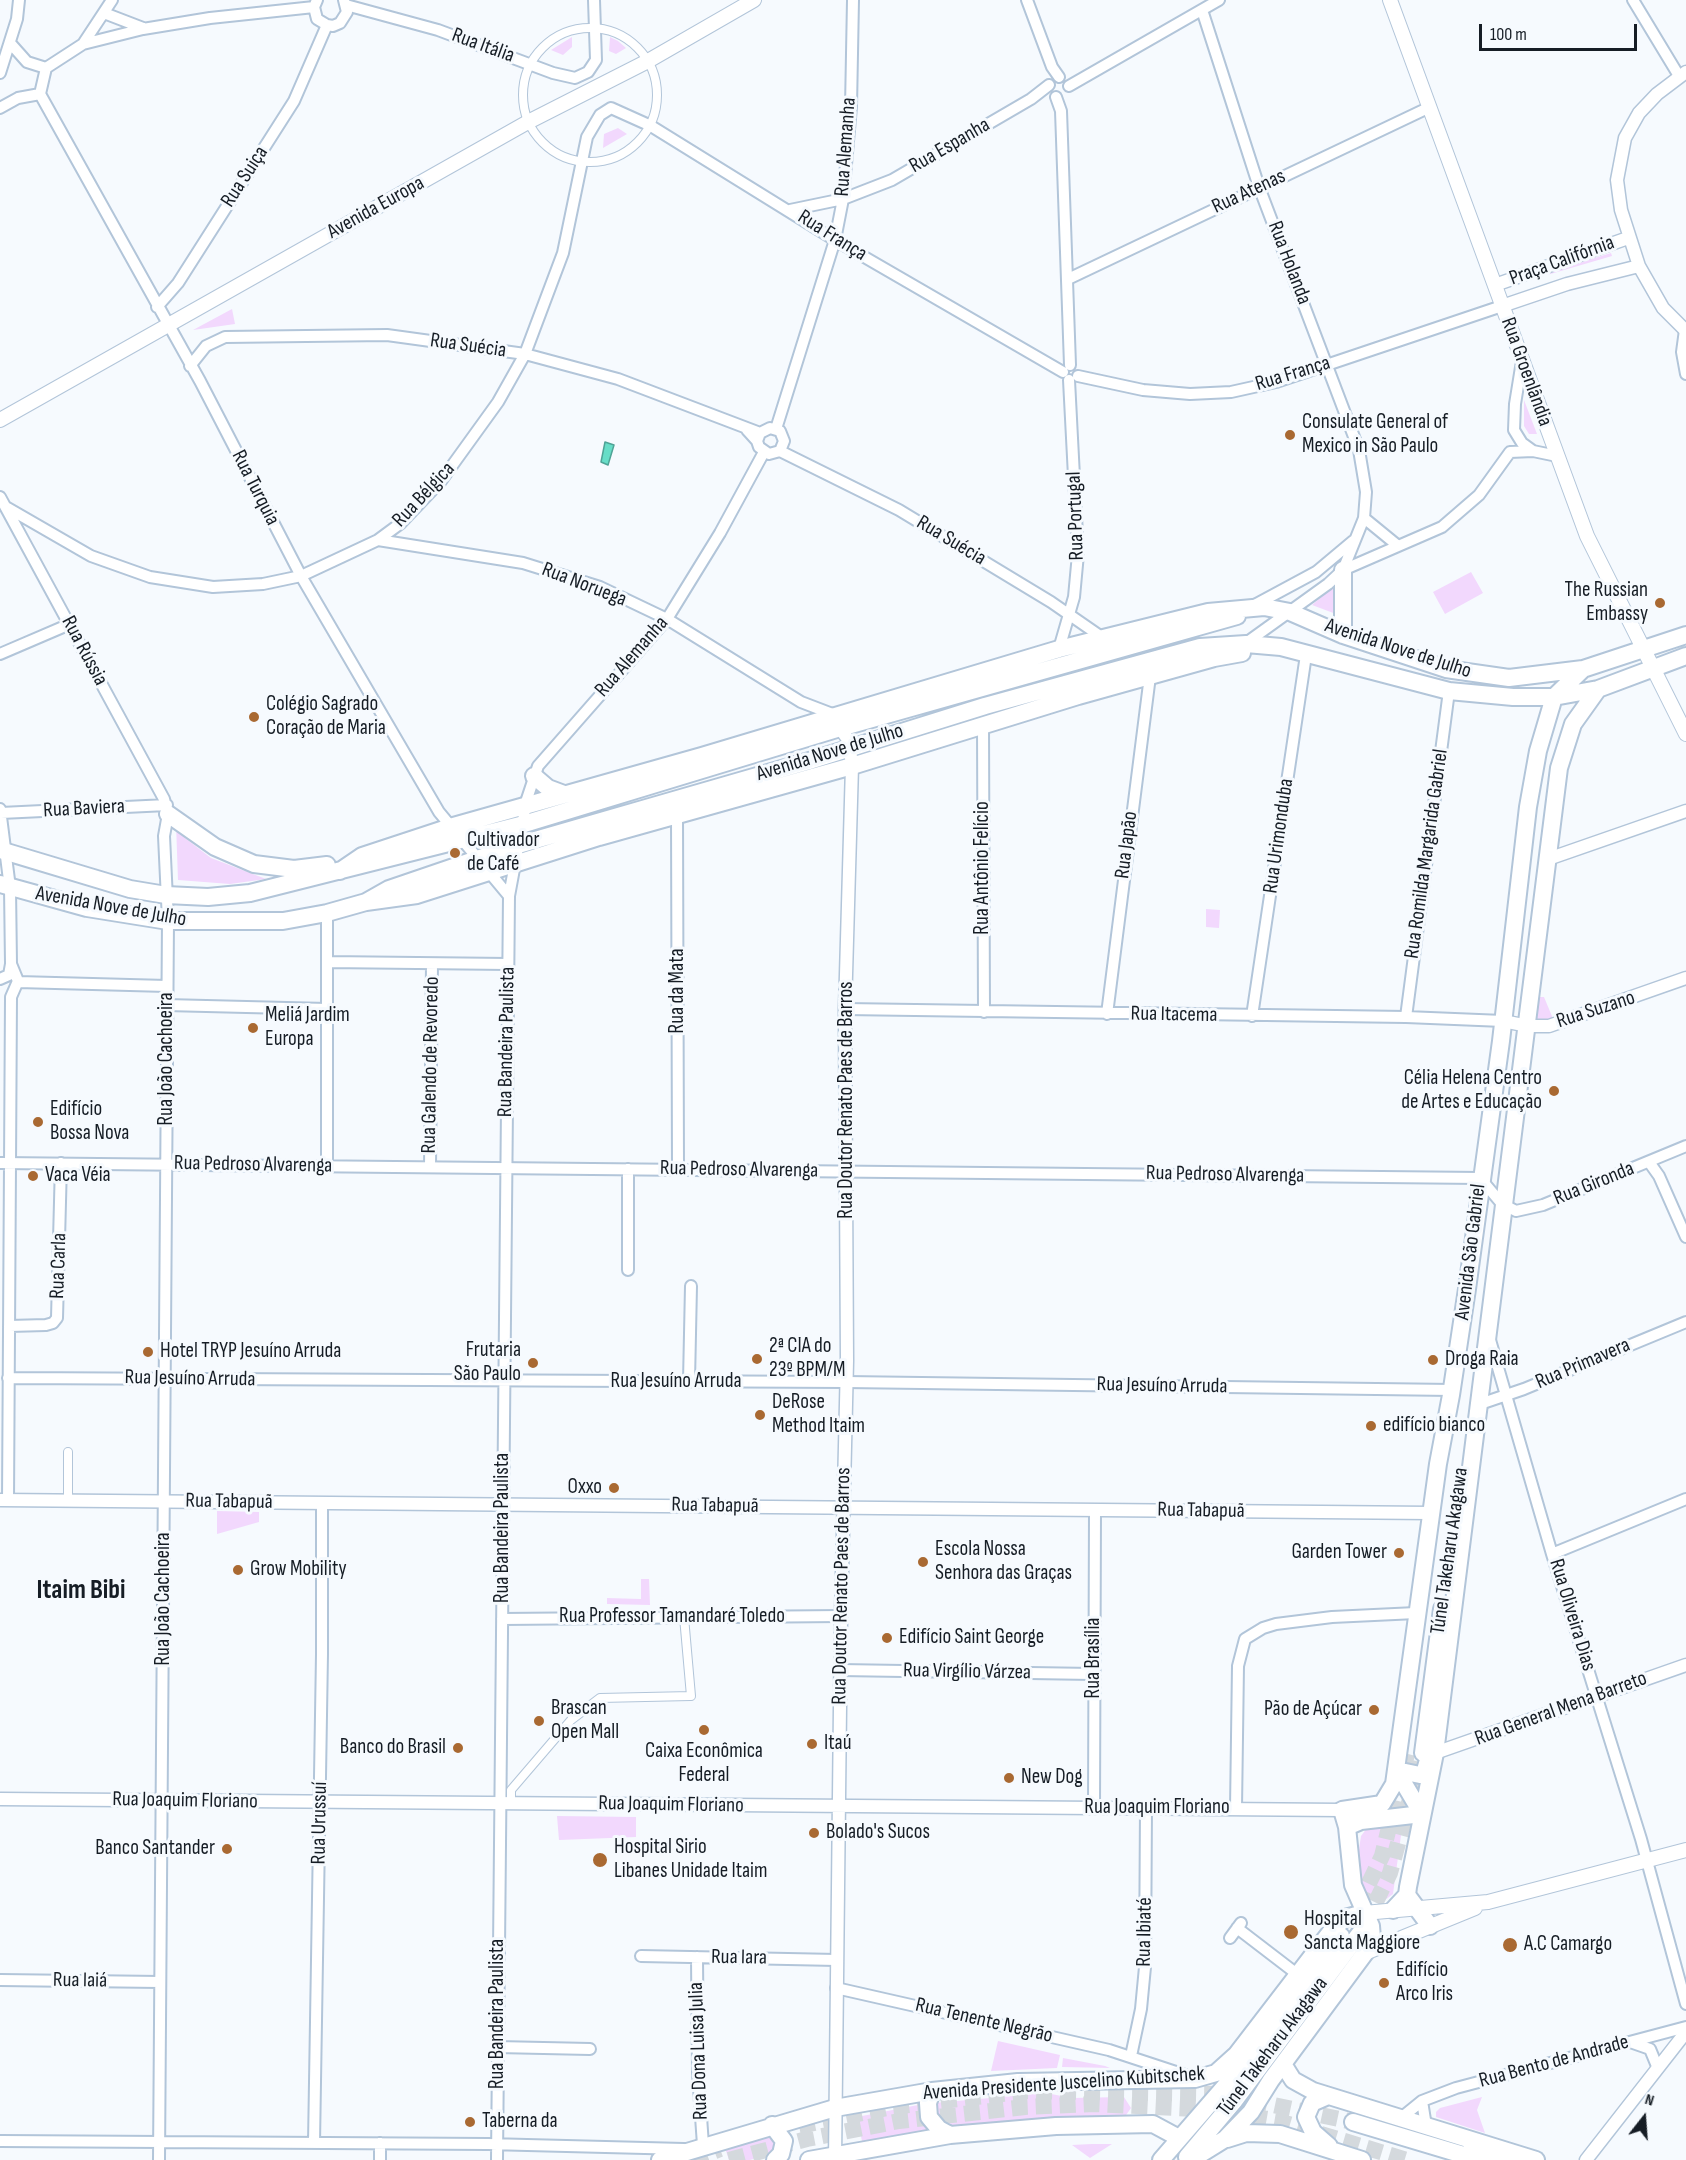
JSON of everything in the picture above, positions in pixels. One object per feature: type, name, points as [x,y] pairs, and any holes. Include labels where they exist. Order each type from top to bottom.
[{"type":"main road","name":"Avenida Europa","points":[[0,420],[528,122],[648,61],[754,0]]},
{"type":"main road","name":"Rua Groenlândia","points":[[1390,0],[1587,536],[1686,734]]},
{"type":"main road","points":[[1343,570],[1343,635]]},
{"type":"main road","name":"Avenida Nove de Julho","points":[[455,833],[524,824],[1059,649],[1208,612],[1251,607],[1290,612],[1343,635],[1446,669],[1486,677],[1530,677],[1583,669],[1686,635]]},
{"type":"main road","name":"Avenida Nove de Julho","points":[[3,851],[130,889],[166,895],[208,897],[250,893],[455,833],[564,794],[811,723],[837,722],[1226,620],[1251,607]]},
{"type":"main road","name":"Avenida Nove de Julho","points":[[5,886],[87,908],[168,921],[236,923],[282,921],[327,913],[366,902],[417,895],[482,865],[518,845],[985,706],[1200,647],[1246,644],[1281,647],[1449,691],[1513,697],[1554,696],[1598,689],[1686,656]]},
{"type":"main road","name":"Avenida Nove de Julho","points":[[482,865],[515,863],[677,814],[852,766],[983,724],[1235,654],[1304,654]]},
{"type":"main road","points":[[1554,696],[1583,669]]},
{"type":"main road","name":"Avenida São Gabriel","points":[[1411,1902],[1422,1814],[1422,1752],[1480,1404],[1484,1350],[1502,1204],[1528,1026],[1564,744],[1578,715],[1598,689]]},
{"type":"main road","name":"Avenida São Gabriel","points":[[1342,1810],[1382,1804],[1391,1793],[1396,1770],[1416,1612],[1452,1393],[1503,1021],[1528,807],[1554,696]]},
{"type":"main road","points":[[1513,697],[1534,711],[1546,723]]},
{"type":"main road","points":[[534,776],[548,788],[564,794]]},
{"type":"main road","points":[[167,809],[215,847],[254,864],[294,869],[345,867]]},
{"type":"main road","name":"Túnel Takeharu Akagawa","points":[[1422,1752],[1468,1427],[1484,1350]]},
{"type":"main road","name":"Túnel Takeharu Akagawa","points":[[1422,1752],[1449,1454],[1452,1393]]},
{"type":"main road","points":[[1396,1770],[1413,1775],[1424,1774],[1429,1759],[1422,1752]]},
{"type":"main road","points":[[1347,1827],[1361,1821],[1422,1814],[1396,1770]]},
{"type":"main road","points":[[1226,2139],[1251,2112],[1283,2064],[1365,1953],[1372,1931],[1353,1885],[1347,1827],[1342,1810]]},
{"type":"main road","points":[[1365,1953],[1488,1902],[1686,1850]]},
{"type":"main road","points":[[1297,1974],[1339,1922],[1364,1913],[1393,1910],[1411,1902],[1488,1902]]},
{"type":"main road","points":[[1411,1902],[1430,1926]]},
{"type":"main road","name":"Túnel Takeharu Akagawa","points":[[1161,2160],[1246,2062],[1354,1930],[1235,2100],[1184,2160]]},
{"type":"main road","name":"Avenida Presidente Juscelino Kubitschek","points":[[660,2160],[697,2147],[836,2108],[932,2091],[1018,2082],[1195,2079],[1224,2068],[1297,1974]]},
{"type":"main road","points":[[1283,2064],[1293,2080],[1328,2096],[1536,2160]]},
{"type":"main road","points":[[932,2091],[928,2103],[929,2117],[939,2129],[950,2135]]},
{"type":"main road","points":[[1328,2096],[1312,2103],[1306,2117],[1312,2132],[1334,2150]]},
{"type":"main road","points":[[1353,2122],[1508,2160]]},
{"type":"main road","name":"Avenida Presidente Juscelino Kubitschek","points":[[809,2160],[950,2135],[1056,2126],[1141,2123],[1163,2127],[1179,2138]]},
{"type":"main road","points":[[772,2126],[784,2141],[781,2154],[775,2160]]},
{"type":"main road","points":[[1191,2160],[1226,2139],[1246,2133],[1280,2133],[1362,2160]]},
{"type":"main road","points":[[1412,2138],[1479,2160]]},
{"type":"street","points":[[0,74],[11,44],[19,0]]},
{"type":"street","points":[[83,44],[112,0]]},
{"type":"street","points":[[594,0],[595,28]]},
{"type":"street","name":"Rua Alemanha","points":[[776,429],[835,240],[843,199],[851,106],[853,0]]},
{"type":"street","name":"Rua Portugal","points":[[1027,0],[1058,87],[1060,111],[1078,554],[1070,615],[1059,649]]},
{"type":"street","name":"Rua Espanha","points":[[790,210],[843,199],[892,180],[1031,99],[1084,75],[1219,0]]},
{"type":"street","points":[[1633,0],[1682,74],[1647,103],[1625,138],[1617,180],[1620,210],[1639,266],[1664,308],[1685,330],[1682,352],[1686,374]]},
{"type":"street","points":[[0,108],[18,98],[40,94],[46,68],[83,44],[143,28],[278,9],[315,7],[324,24],[339,23],[346,6]]},
{"type":"street","name":"Rua Itália","points":[[346,6],[438,30],[566,77],[575,78],[588,72],[597,53],[595,28]]},
{"type":"street","name":"Rua Holanda","points":[[1202,10],[1259,187],[1329,363],[1359,450],[1364,471],[1364,518],[1343,570]]},
{"type":"street","points":[[104,13],[143,28]]},
{"type":"street","name":"Rua Suiça","points":[[157,307],[178,283],[294,101],[321,40],[324,24]]},
{"type":"street","points":[[595,28],[615,33],[634,44],[648,61],[657,83],[657,107],[651,126],[637,144],[603,160],[580,162],[561,156],[542,142],[528,122],[524,92],[531,63],[542,48],[557,37],[574,30],[595,28]]},
{"type":"street","points":[[11,44],[27,62],[46,68]]},
{"type":"street","name":"Rua Turquia","points":[[40,94],[190,366],[301,576],[455,833],[482,865]]},
{"type":"street","name":"Rua França","points":[[600,115],[611,108],[618,109],[651,126],[790,210],[835,240],[1070,374],[1143,390],[1190,394],[1231,392],[1276,382],[1502,306]]},
{"type":"street","name":"Rua Atenas","points":[[1068,279],[1430,108]]},
{"type":"street","name":"Rua Bélgica","points":[[3,502],[91,556],[150,577],[213,587],[263,584],[301,576],[378,540],[401,524],[441,481],[486,420],[525,354],[563,253],[586,137],[600,115]]},
{"type":"street","points":[[844,187],[868,190]]},
{"type":"street","name":"Praça Califórnia","points":[[1495,285],[1629,238]]},
{"type":"street","name":"Praça Califórnia","points":[[1502,306],[1567,285],[1639,266]]},
{"type":"street","name":"Rua Suécia","points":[[190,366],[201,350],[225,337],[387,335],[525,354],[618,379],[713,413],[759,437]]},
{"type":"street","points":[[1522,361],[1515,404],[1514,430],[1522,443],[1533,451]]},
{"type":"street","points":[[770,428],[776,429],[783,436],[782,446],[769,454],[764,452],[759,437],[770,428]]},
{"type":"street","name":"Rua Suécia","points":[[782,446],[792,454],[899,510],[1070,615],[1103,638]]},
{"type":"street","points":[[1246,644],[1328,584],[1343,570],[1398,545],[1424,537],[1460,513],[1479,495],[1510,452],[1533,451],[1557,456]]},
{"type":"street","name":"Rua Alemanha","points":[[515,863],[534,776],[546,754],[667,620],[720,533],[764,452]]},
{"type":"street","name":"Rua Rússia","points":[[3,502],[167,809]]},
{"type":"street","points":[[1364,518],[1398,545]]},
{"type":"street","points":[[1251,607],[1323,567],[1358,537]]},
{"type":"street","name":"Rua Noruega","points":[[378,540],[523,563],[560,572],[600,587],[667,620],[837,722]]},
{"type":"street","points":[[0,654],[70,624]]},
{"type":"street","name":"Rua Urimonduba","points":[[1252,1016],[1304,654]]},
{"type":"street","name":"Rua Japão","points":[[1107,1014],[1150,676]]},
{"type":"street","name":"Rua Romilda Margarida Gabriel","points":[[1406,1017],[1449,691]]},
{"type":"street","points":[[801,702],[811,723]]},
{"type":"street","name":"Rua Doutor Renato Paes de Barros","points":[[835,2157],[842,1507],[846,1382],[845,1009],[852,766],[850,748],[837,722]]},
{"type":"street","name":"Rua Antônio Felício","points":[[983,724],[984,1012]]},
{"type":"street","name":"Rua Baviera","points":[[1,811],[167,809]]},
{"type":"street","name":"Rua João Cachoeira","points":[[159,2160],[168,921],[164,836],[167,809]]},
{"type":"street","points":[[1,811],[8,978],[5,1163],[9,1326],[4,1500]]},
{"type":"street","points":[[1548,859],[1686,811]]},
{"type":"street","name":"Rua da Mata","points":[[677,814],[678,1169]]},
{"type":"street","name":"Rua Bandeira Paulista","points":[[497,2160],[497,2047],[505,1796],[502,1619],[505,1382],[504,1168],[509,896],[515,863]]},
{"type":"street","points":[[482,865],[509,896]]},
{"type":"street","points":[[327,913],[327,1166]]},
{"type":"street","points":[[327,962],[508,964]]},
{"type":"street","name":"Rua Galendo de Revoredo","points":[[430,1167],[432,963]]},
{"type":"street","points":[[8,978],[167,986]]},
{"type":"street","name":"Rua Suzano","points":[[1503,1021],[1528,1026],[1549,1026],[1686,978]]},
{"type":"street","points":[[166,1005],[327,1009]]},
{"type":"street","name":"Rua Itacema","points":[[845,1009],[1406,1017],[1503,1021]]},
{"type":"street","name":"Rua Gironda","points":[[1502,1204],[1516,1211],[1530,1209],[1686,1146]]},
{"type":"street","points":[[1649,1162],[1659,1176],[1686,1237]]},
{"type":"street","name":"Rua Pedroso Alvarenga","points":[[5,1163],[1480,1178]]},
{"type":"street","name":"Rua Carla","points":[[9,1326],[46,1325],[53,1323],[57,1318],[61,1163]]},
{"type":"street","points":[[628,1169],[628,1269]]},
{"type":"street","points":[[1480,1178],[1502,1204]]},
{"type":"street","points":[[689,1381],[691,1287]]},
{"type":"street","name":"Rua Primavera","points":[[1480,1404],[1508,1395],[1686,1322]]},
{"type":"street","name":"Rua Oliveira Dias","points":[[1487,1330],[1508,1395],[1552,1554],[1647,1861],[1686,2004]]},
{"type":"street","name":"Rua Jesuíno Arruda","points":[[8,1378],[846,1382],[1452,1393]]},
{"type":"street","points":[[68,1452],[68,1500]]},
{"type":"street","points":[[1552,1554],[1686,1499]]},
{"type":"street","name":"Rua Tabapuã","points":[[4,1500],[1431,1513]]},
{"type":"street","name":"Rua Urussuí","points":[[314,2143],[322,1503]]},
{"type":"street","name":"Rua Brasília","points":[[1094,1807],[1095,1510]]},
{"type":"street","points":[[1236,1808],[1238,1666],[1245,1639],[1263,1628],[1332,1617],[1416,1612]]},
{"type":"street","name":"Rua Professor Tamandaré Toledo","points":[[502,1619],[841,1616]]},
{"type":"street","points":[[505,1796],[571,1720],[600,1698],[691,1696],[684,1617]]},
{"type":"street","name":"Rua General Mena Barreto","points":[[1422,1752],[1597,1697],[1686,1665]]},
{"type":"street","name":"Rua Virgílio Várzea","points":[[840,1670],[1093,1674]]},
{"type":"street","name":"Rua Joaquim Floriano","points":[[0,1799],[320,1802],[505,1796],[839,1807],[1146,1807],[1342,1810]]},
{"type":"street","name":"Rua Ibiaté","points":[[1131,2056],[1145,1967],[1146,1807]]},
{"type":"street","points":[[1230,1938],[1239,1925],[1297,1974]]},
{"type":"street","name":"Rua Iara","points":[[641,1956],[837,1960]]},
{"type":"street","name":"Rua Dona Luisa Julia","points":[[696,1957],[697,2147]]},
{"type":"street","name":"Rua Iaiá","points":[[0,1980],[160,1982]]},
{"type":"street","name":"Rua Tenente Negrão","points":[[836,1988],[1131,2056],[1195,2079]]},
{"type":"street","name":"Rua Bento de Andrade","points":[[1401,2118],[1422,2101],[1456,2088],[1686,2027]]},
{"type":"street","points":[[1586,2160],[1657,2066],[1686,2032]]},
{"type":"street","points":[[1630,2042],[1650,2049],[1657,2066]]},
{"type":"street","points":[[497,2047],[590,2049]]},
{"type":"street","points":[[1131,2056],[1138,2072],[1134,2080]]},
{"type":"street","points":[[1422,2101],[1426,2126]]},
{"type":"street","points":[[0,2141],[697,2147]]},
{"type":"street","points":[[380,2143],[380,2160]]},
{"type":"shaded area","points":[[572,37],[572,47],[563,55],[551,50]]},
{"type":"shaded area","points":[[610,37],[626,48],[616,54],[609,51]]},
{"type":"shaded area","points":[[618,128],[627,134],[603,148],[604,134]]},
{"type":"shaded area","points":[[1611,253],[1612,256],[1506,287],[1506,285]]},
{"type":"shaded area","points":[[232,309],[235,324],[193,330]]},
{"type":"shaded area","points":[[1524,400],[1537,434],[1529,434],[1524,426]]},
{"type":"shaded area","points":[[605,442],[614,445],[608,465],[601,462]]},
{"type":"shaded area","points":[[1471,572],[1483,593],[1445,614],[1433,592]]},
{"type":"shaded area","points":[[1334,586],[1336,614],[1312,605]]},
{"type":"shaded area","points":[[176,824],[185,834],[185,838],[211,858],[266,879],[230,884],[178,880]]},
{"type":"shaded area","points":[[1206,909],[1220,910],[1219,928],[1206,927]]},
{"type":"shaded area","points":[[1534,997],[1544,997],[1554,1021],[1530,1024]]},
{"type":"shaded area","points":[[217,1511],[259,1512],[259,1522],[217,1534]]},
{"type":"shaded area","points":[[641,1579],[649,1579],[650,1605],[607,1604],[607,1598],[641,1599]]},
{"type":"shaded area","points":[[557,1816],[636,1817],[636,1837],[559,1840]]},
{"type":"shaded area","points":[[1400,1825],[1402,1828],[1393,1894],[1385,1900],[1375,1900],[1367,1894],[1361,1882],[1358,1856],[1361,1836],[1367,1828]]},
{"type":"shaded area","points":[[998,2041],[1060,2055],[1057,2068],[991,2071]]},
{"type":"shaded area","points":[[1063,2058],[1105,2066],[1110,2068],[1062,2067]]},
{"type":"shaded area","points":[[1046,2093],[1072,2098],[1124,2097],[1131,2108],[1124,2118],[863,2146],[857,2117],[923,2104]]},
{"type":"shaded area","points":[[1482,2097],[1477,2110],[1485,2133],[1436,2117],[1436,2112],[1440,2108]]},
{"type":"shaded area","points":[[768,2135],[777,2141],[774,2153],[750,2160],[729,2160],[725,2148]]},
{"type":"shaded area","points":[[1112,2144],[1090,2158],[1072,2145]]},
{"type":"tunnel","points":[[1348,1927],[1382,1856],[1408,1750]]},
{"type":"tunnel","points":[[1365,1924],[1390,1873],[1420,1762]]},
{"type":"tunnel","points":[[799,2126],[892,2107],[1027,2091],[1222,2094],[1353,2122]]},
{"type":"tunnel","points":[[729,2160],[807,2139],[899,2121],[1025,2107],[1093,2104],[1218,2110],[1275,2120],[1407,2160]]},
{"type":"tunnel","points":[[692,2160],[720,2149]]},
{"type":"place","name":"Consulate General of Mexico in São Paulo","points":[[1290,435]]},
{"type":"place","name":"The Russian Embassy","points":[[1660,603]]},
{"type":"place","name":"Colégio Sagrado Coração de Maria","points":[[254,717]]},
{"type":"place","name":"Cultivador de Café","points":[[455,853]]},
{"type":"place","name":"Meliá Jardim Europa","points":[[253,1028]]},
{"type":"place","name":"Célia Helena Centro de Artes e Educação","points":[[1554,1091]]},
{"type":"place","name":"Edifício Bossa Nova","points":[[38,1122]]},
{"type":"place","name":"Vaca Véia","points":[[33,1176]]},
{"type":"place","name":"Hotel TRYP Jesuíno Arruda","points":[[148,1352]]},
{"type":"place","name":"2ª CIA do 23º BPM/M","points":[[757,1359]]},
{"type":"place","name":"Droga Raia","points":[[1433,1360]]},
{"type":"place","name":"Frutaria São Paulo","points":[[533,1363]]},
{"type":"place","name":"DeRose Method Itaim","points":[[760,1415]]},
{"type":"place","name":"edifício bianco","points":[[1371,1426]]},
{"type":"place","name":"Oxxo","points":[[614,1488]]},
{"type":"place","name":"Garden Tower","points":[[1399,1553]]},
{"type":"place","name":"Escola Nossa Senhora das Graças","points":[[923,1562]]},
{"type":"place","name":"Grow Mobility","points":[[238,1570]]},
{"type":"place","name":"Edifício Saint George","points":[[887,1638]]},
{"type":"place","name":"Pão de Açúcar","points":[[1374,1710]]},
{"type":"place","name":"Brascan Open Mall","points":[[539,1721]]},
{"type":"place","name":"Caixa Econômica Federal","points":[[704,1730]]},
{"type":"place","name":"Itaú","points":[[812,1744]]},
{"type":"place","name":"Banco do Brasil","points":[[458,1748]]},
{"type":"place","name":"New Dog","points":[[1009,1778]]},
{"type":"place","name":"Bolado's Sucos","points":[[814,1833]]},
{"type":"place","name":"Banco Santander","points":[[227,1849]]},
{"type":"place","name":"Hospital Sirio Libanes Unidade Itaim","points":[[600,1860]]},
{"type":"place","name":"Hospital Sancta Maggiore","points":[[1291,1932]]},
{"type":"place","name":"A.C Camargo","points":[[1510,1945]]},
{"type":"place","name":"Edifício Arco Iris","points":[[1384,1983]]},
{"type":"place","name":"Taberna da","points":[[470,2122]]},
{"type":"district","name":"Itaim Bibi","points":[[81,1591]]}]
